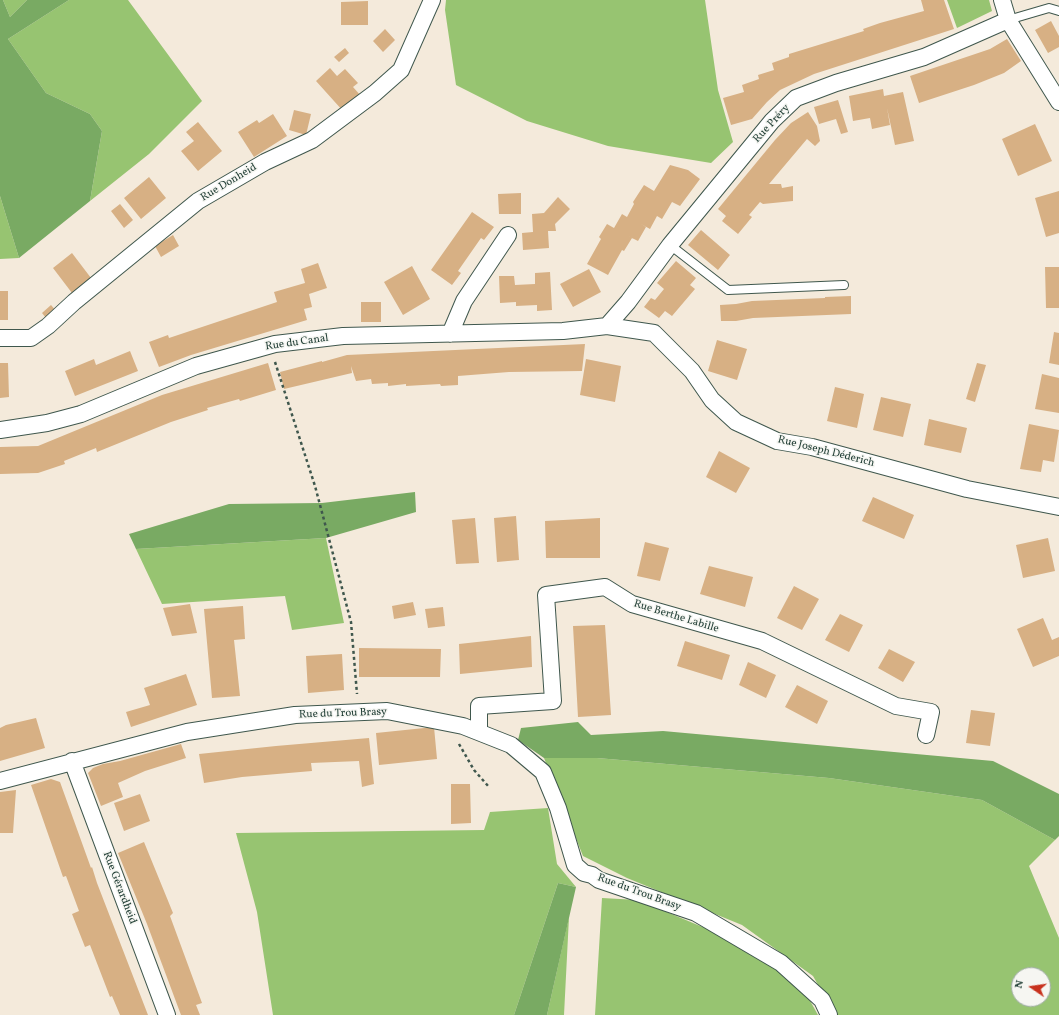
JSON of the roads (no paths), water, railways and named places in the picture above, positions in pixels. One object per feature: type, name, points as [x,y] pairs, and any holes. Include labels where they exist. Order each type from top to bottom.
[{"type":"street","name":"Rue Donheid","points":[[0,338],[32,338],[198,201],[265,162],[312,140],[375,93],[401,70],[432,0]]},
{"type":"street","points":[[1002,0],[1008,20],[1059,102]]},
{"type":"street","name":"Rue Préry","points":[[607,326],[628,302],[670,245],[772,121],[796,98],[836,83],[924,57],[1008,20]]},
{"type":"street","points":[[450,334],[464,301],[508,235]]},
{"type":"street","name":"Rue du Canal","points":[[0,430],[47,423],[81,414],[196,366],[270,345],[343,336],[563,331],[607,326]]},
{"type":"street","name":"Rue Joseph Déderich","points":[[607,326],[654,333],[692,371],[712,400],[736,422],[777,441],[812,448],[967,489],[1059,508]]},
{"type":"street","name":"Rue Berthe Labille","points":[[479,732],[479,706],[553,701],[546,595],[605,587],[632,604],[762,642],[896,706],[931,712],[926,735]]},
{"type":"street","name":"Rue du Trou Brasy","points":[[0,781],[188,732],[295,715],[387,711],[463,726],[511,745],[542,772],[558,808],[575,865],[584,873],[592,875],[599,880],[696,913],[781,963],[822,1000],[829,1015]]},
{"type":"street","name":"Rue Gérardheid","points":[[72,761],[167,1015]]},
{"type":"lane","name":"Rue Préry","points":[[1008,20],[1049,8],[1059,11]]},
{"type":"lane","points":[[670,245],[728,290],[844,285]]}]
